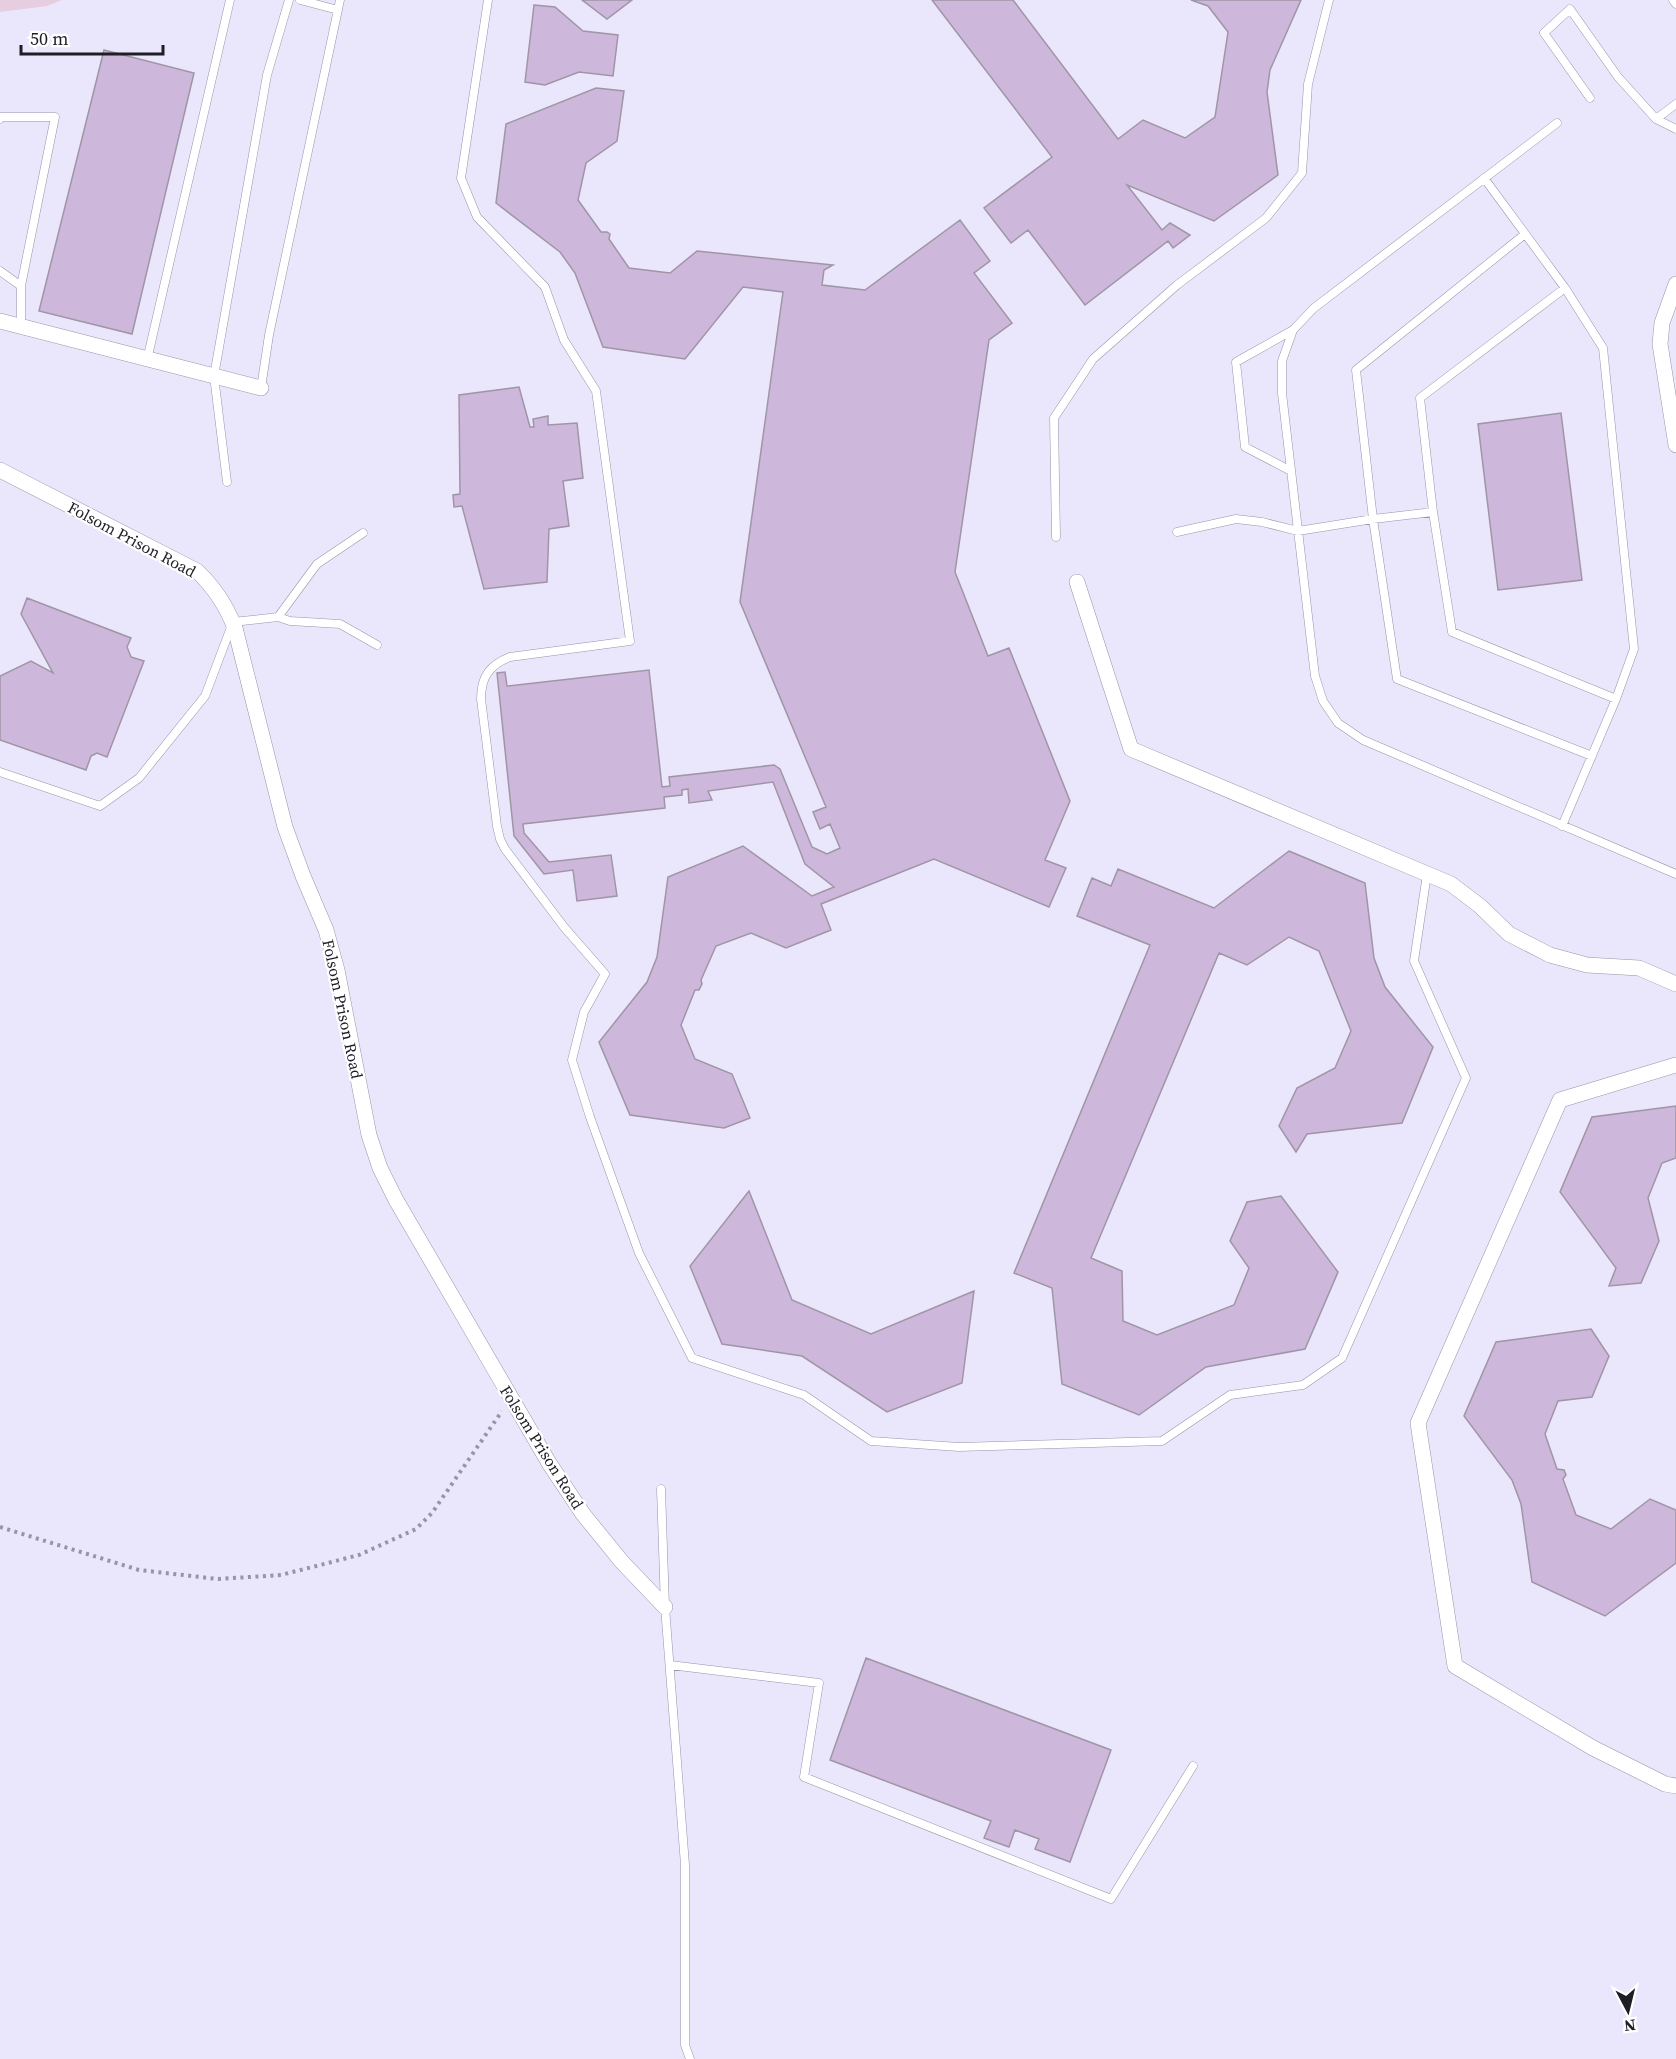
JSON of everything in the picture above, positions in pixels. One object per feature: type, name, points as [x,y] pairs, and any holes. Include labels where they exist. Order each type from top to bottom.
[{"type":"street","points":[[1676,284],[1669,327],[1660,344],[1676,446]]},
{"type":"street","points":[[0,321],[261,388]]},
{"type":"street","name":"Folsom Prison Road","points":[[0,470],[197,571],[213,586],[225,603],[233,622],[285,826],[326,930],[337,970],[366,1124],[381,1168],[396,1200],[549,1462],[583,1514],[622,1562],[665,1606]]},
{"type":"street","points":[[1077,582],[1131,749],[1451,884],[1480,906],[1509,934],[1550,956],[1587,965],[1639,968],[1676,984]]},
{"type":"street","points":[[1676,1065],[1560,1100],[1418,1423],[1455,1666],[1593,1748],[1665,1784],[1676,1786]]},
{"type":"lane","points":[[147,360],[230,0]]},
{"type":"lane","points":[[227,482],[214,376],[267,75],[289,0]]},
{"type":"lane","points":[[300,0],[338,10]]},
{"type":"lane","points":[[261,388],[269,335],[340,0]]},
{"type":"lane","points":[[488,0],[460,178],[477,217],[545,287],[564,340],[596,391],[630,641],[510,657],[490,668],[483,678],[481,699],[496,826],[505,849],[564,927],[605,974],[584,1012],[572,1060],[639,1253],[692,1358],[804,1395],[871,1441],[958,1448],[1162,1441],[1230,1395],[1303,1385],[1342,1358],[1466,1078],[1414,961],[1427,874]]},
{"type":"lane","points":[[1056,537],[1054,418],[1093,359],[1177,285],[1266,218],[1302,173],[1308,84],[1329,0]]},
{"type":"lane","points":[[1673,0],[1676,4]]},
{"type":"lane","points":[[1590,98],[1544,33],[1570,9],[1618,77],[1656,119],[1676,129]]},
{"type":"lane","points":[[1656,119],[1676,104]]},
{"type":"lane","points":[[0,119],[1,117],[56,117],[21,286],[21,328]]},
{"type":"lane","points":[[1291,471],[1245,447],[1236,362],[1293,330],[1314,308],[1557,123]]},
{"type":"lane","points":[[1484,178],[1565,288],[1603,348],[1634,649],[1616,699],[1562,826]]},
{"type":"lane","points":[[1525,234],[1356,370],[1373,519],[1397,679],[1592,756]]},
{"type":"lane","points":[[0,271],[21,286]]},
{"type":"lane","points":[[1565,288],[1420,398],[1433,512],[1452,632],[1616,699]]},
{"type":"lane","points":[[1293,330],[1282,361],[1282,393],[1315,676],[1323,701],[1338,723],[1363,740],[1676,874]]},
{"type":"lane","points":[[1177,532],[1236,519],[1262,522],[1298,531],[1433,512]]},
{"type":"lane","points":[[278,616],[317,564],[363,533]]},
{"type":"lane","points":[[0,772],[100,806],[140,778],[205,696],[233,622],[278,616],[290,621],[340,624],[377,645]]},
{"type":"lane","points":[[661,1489],[665,1606],[685,1865],[685,2045],[690,2059]]},
{"type":"lane","points":[[670,1665],[819,1683],[804,1777],[1111,1899],[1193,1766]]},
{"type":"path","points":[[0,1527],[139,1570],[219,1579],[281,1575],[359,1555],[416,1529],[432,1513],[511,1398]]},
{"type":"shaded area","points":[[0,0],[62,0],[47,6],[0,12]]},
{"type":"building","points":[[582,0],[632,0],[607,19]]},
{"type":"building","points":[[932,0],[1013,0],[1118,139],[1143,120],[1185,138],[1215,117],[1228,32],[1208,6],[1191,0],[1301,0],[1270,70],[1267,92],[1278,175],[1214,221],[1127,185],[1162,230],[1170,223],[1190,235],[1173,248],[1168,241],[1085,305],[1028,230],[1011,243],[984,208],[1052,157]]},
{"type":"building","points":[[534,5],[555,7],[583,31],[618,35],[613,76],[579,72],[545,85],[525,82]]},
{"type":"building","points":[[104,50],[194,73],[132,334],[39,311]]},
{"type":"building","points":[[596,88],[624,91],[617,141],[586,163],[578,200],[601,232],[610,234],[609,239],[629,268],[670,273],[697,251],[833,265],[824,270],[822,285],[865,290],[960,220],[990,261],[974,273],[1012,323],[989,340],[955,572],[988,656],[1009,648],[1070,801],[1045,860],[1066,868],[1049,907],[934,859],[821,904],[831,930],[786,948],[751,933],[716,946],[701,980],[702,984],[699,990],[695,990],[681,1025],[695,1059],[732,1074],[750,1118],[724,1128],[630,1115],[599,1042],[647,982],[657,957],[668,877],[743,846],[812,896],[834,887],[805,864],[773,782],[708,791],[712,800],[689,803],[688,789],[682,790],[682,795],[664,797],[665,808],[523,824],[524,833],[549,862],[611,855],[617,896],[577,901],[573,870],[544,874],[514,836],[497,673],[505,672],[507,686],[649,670],[662,787],[670,786],[669,777],[774,765],[780,769],[812,847],[827,854],[840,848],[830,824],[820,829],[813,812],[826,807],[740,602],[783,292],[743,287],[685,359],[603,347],[575,273],[560,252],[496,203],[506,124]]},
{"type":"building","points":[[519,387],[530,427],[534,427],[533,419],[548,416],[548,425],[577,423],[583,478],[563,481],[569,526],[549,529],[547,582],[484,589],[462,506],[454,507],[453,495],[460,494],[459,395]]},
{"type":"building","points":[[1561,413],[1582,580],[1498,590],[1478,424]]},
{"type":"building","points":[[27,598],[131,638],[127,647],[131,657],[144,661],[107,757],[97,753],[91,756],[86,770],[0,740],[0,676],[31,661],[53,673],[21,614]]},
{"type":"building","points":[[1289,851],[1365,883],[1374,958],[1385,987],[1433,1047],[1402,1123],[1307,1134],[1296,1152],[1279,1126],[1297,1088],[1335,1068],[1351,1031],[1319,951],[1289,937],[1247,965],[1219,953],[1091,1258],[1122,1271],[1123,1321],[1157,1335],[1234,1305],[1249,1268],[1230,1241],[1247,1202],[1281,1196],[1338,1272],[1305,1349],[1206,1367],[1139,1415],[1062,1384],[1052,1288],[1014,1273],[1150,945],[1077,916],[1092,878],[1111,886],[1118,869],[1214,908]]},
{"type":"building","points":[[1676,1106],[1676,1158],[1662,1163],[1648,1198],[1659,1241],[1641,1283],[1609,1286],[1616,1268],[1560,1192],[1592,1117]]},
{"type":"building","points":[[749,1191],[792,1300],[871,1334],[974,1291],[962,1383],[887,1412],[802,1356],[722,1344],[690,1266]]},
{"type":"building","points":[[1591,1329],[1609,1356],[1592,1397],[1558,1401],[1545,1434],[1557,1469],[1564,1470],[1566,1475],[1563,1479],[1576,1515],[1611,1529],[1650,1499],[1676,1510],[1676,1563],[1605,1616],[1532,1582],[1521,1504],[1512,1480],[1464,1416],[1496,1342]]},
{"type":"building","points":[[866,1658],[1111,1750],[1070,1862],[1035,1849],[1039,1839],[1015,1830],[1009,1847],[984,1838],[991,1821],[830,1760]]}]
